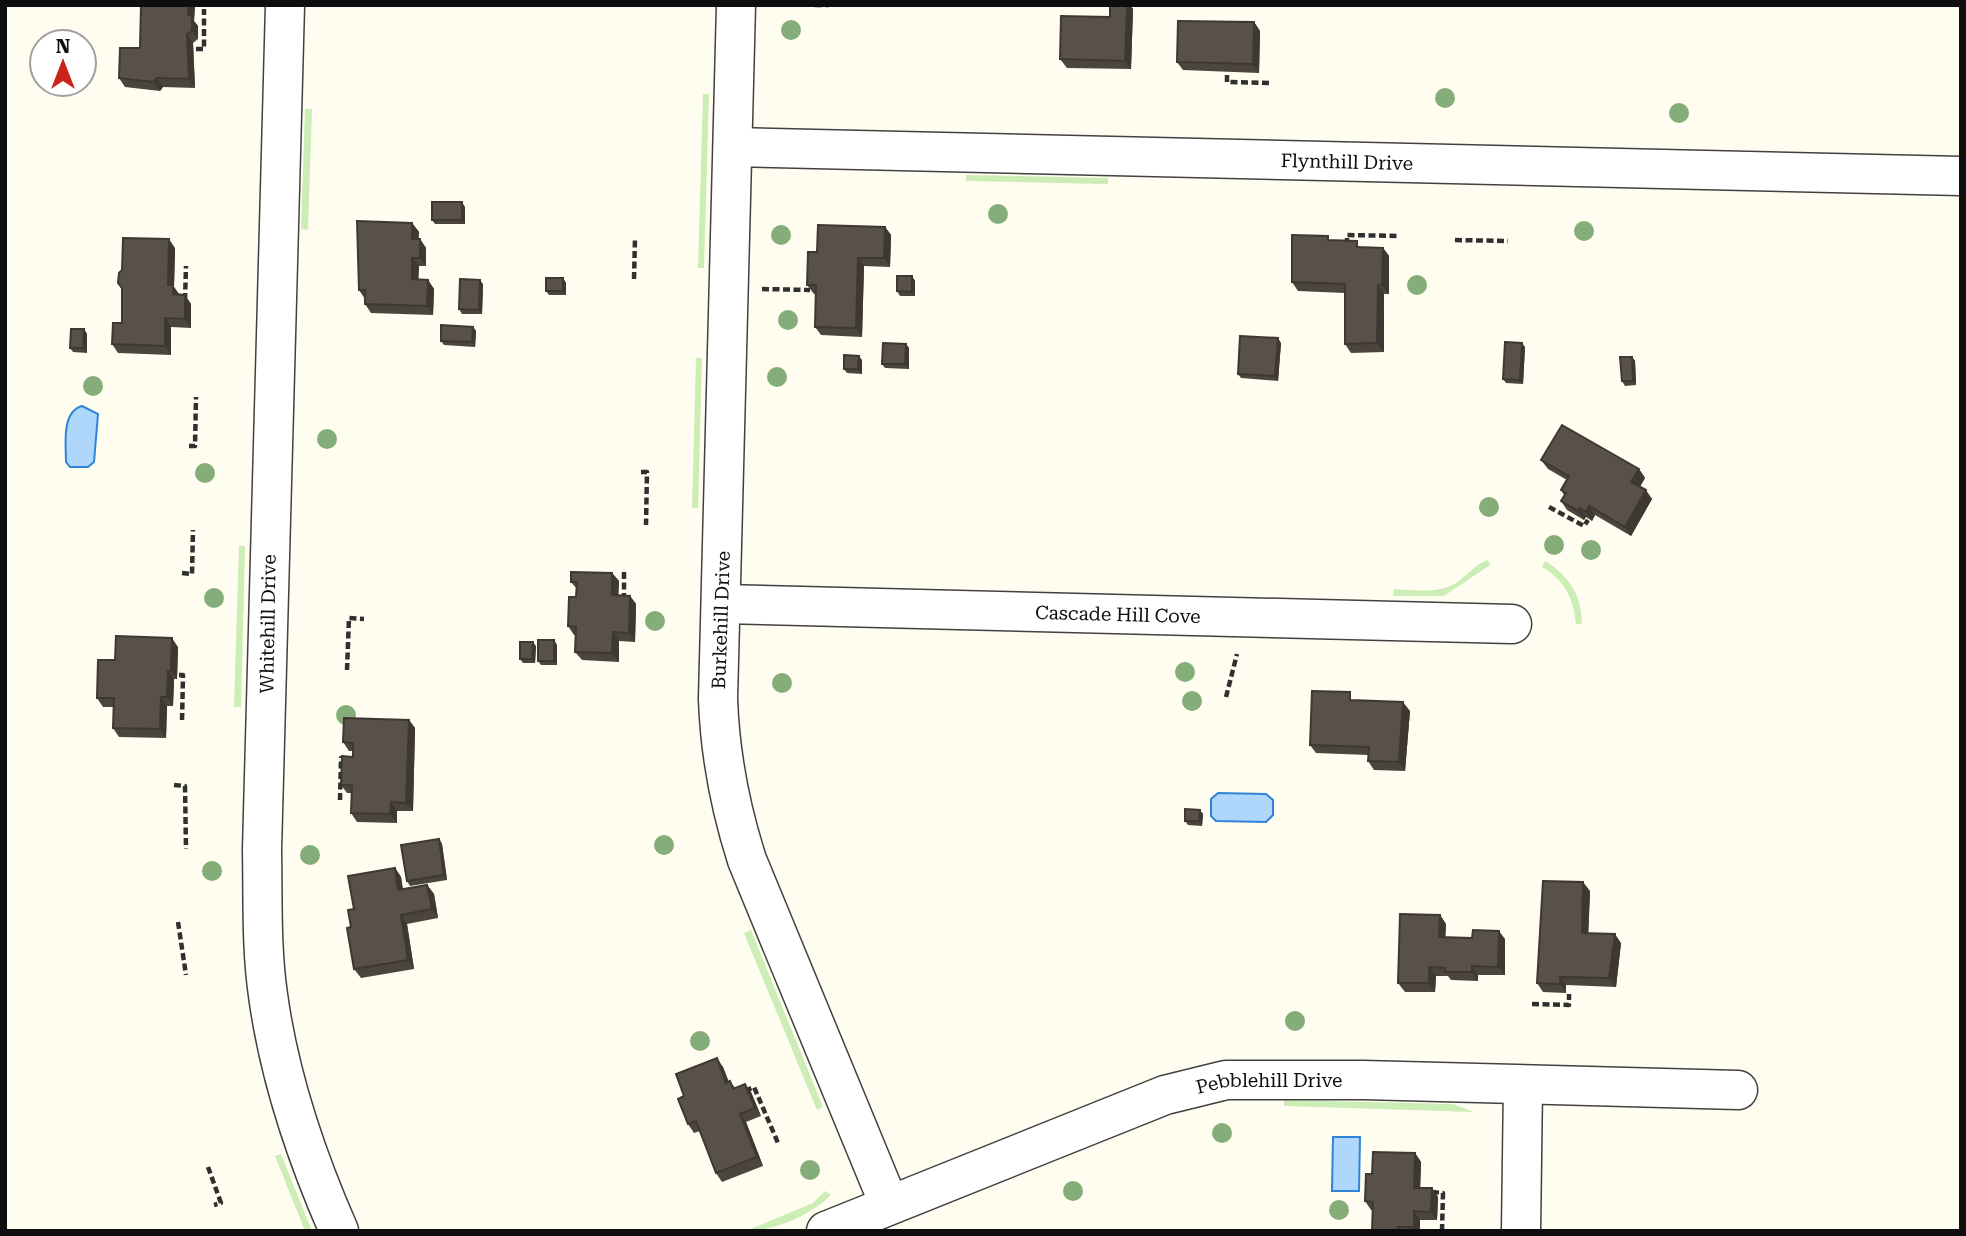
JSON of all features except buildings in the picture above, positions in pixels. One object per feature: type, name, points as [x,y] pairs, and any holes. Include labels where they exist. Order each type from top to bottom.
[{"type":"street","name":"Whitehill Drive","points":[[285,5],[262,850],[263,940],[275,1040],[300,1132],[339,1231]]},
{"type":"street","name":"Burkehill Drive","points":[[736,5],[719,733],[734,816],[757,884],[889,1204]]},
{"type":"street","name":"Flynthill Drive","points":[[733,147],[1961,176]]},
{"type":"street","name":"Cascade Hill Cove","points":[[722,604],[1512,624]]},
{"type":"street","name":"Pebblehill Drive","points":[[826,1231],[1165,1095],[1202,1084],[1271,1078],[1738,1090]]},
{"type":"street","points":[[1521,1231],[1523,1084]]},
{"type":"path","points":[[816,5],[829,5]]},
{"type":"path","points":[[196,49],[204,49],[204,9]]},
{"type":"path","points":[[1227,75],[1227,82],[1272,83]]},
{"type":"path","points":[[1347,246],[1347,235],[1399,236]]},
{"type":"path","points":[[634,279],[635,238]]},
{"type":"path","points":[[1455,240],[1508,241]]},
{"type":"path","points":[[185,301],[186,266]]},
{"type":"path","points":[[762,289],[810,290]]},
{"type":"path","points":[[189,446],[195,446],[196,397]]},
{"type":"path","points":[[641,472],[647,472],[646,525]]},
{"type":"path","points":[[1549,507],[1584,526],[1588,520]]},
{"type":"path","points":[[182,573],[192,574],[193,530]]},
{"type":"path","points":[[624,572],[624,601]]},
{"type":"path","points":[[347,670],[349,618],[364,619]]},
{"type":"path","points":[[1226,697],[1237,649]]},
{"type":"path","points":[[179,675],[183,675],[182,722]]},
{"type":"path","points":[[340,800],[341,758],[353,758]]},
{"type":"path","points":[[174,785],[185,786],[186,849]]},
{"type":"path","points":[[178,922],[186,975]]},
{"type":"path","points":[[1532,1004],[1569,1005],[1569,994]]},
{"type":"path","points":[[741,1092],[754,1087],[778,1143]]},
{"type":"path","points":[[208,1167],[221,1203],[214,1205]]},
{"type":"path","points":[[1424,1192],[1443,1192],[1442,1231]]},
{"type":"green space","points":[[703,94],[709,94],[704,268],[698,268]]},
{"type":"green space","points":[[305,109],[312,109],[308,230],[301,229]]},
{"type":"green space","points":[[966,175],[1108,178],[1108,184],[966,181]]},
{"type":"green space","points":[[696,358],[702,358],[698,508],[692,508]]},
{"type":"green space","points":[[239,546],[245,546],[241,707],[234,707]]},
{"type":"green space","points":[[1488,560],[1490,565],[1444,596],[1393,596],[1394,589],[1442,589],[1456,583]]},
{"type":"green space","points":[[1545,561],[1561,573],[1577,595],[1582,624],[1576,624],[1573,606],[1562,584],[1542,567]]},
{"type":"green space","points":[[751,930],[823,1107],[817,1110],[744,933]]},
{"type":"green space","points":[[1284,1100],[1453,1104],[1474,1112],[1284,1106]]},
{"type":"green space","points":[[281,1154],[312,1231],[305,1231],[275,1156]]},
{"type":"green space","points":[[825,1191],[831,1195],[803,1215],[780,1225],[746,1231],[813,1203]]},
{"type":"water","points":[[82,406],[98,414],[94,462],[88,467],[70,467],[66,462],[66,430],[75,409]]},
{"type":"water","points":[[1218,793],[1266,794],[1273,800],[1273,815],[1266,822],[1216,821],[1211,816],[1211,799]]},
{"type":"water","points":[[1333,1137],[1360,1137],[1359,1191],[1332,1191]]}]
